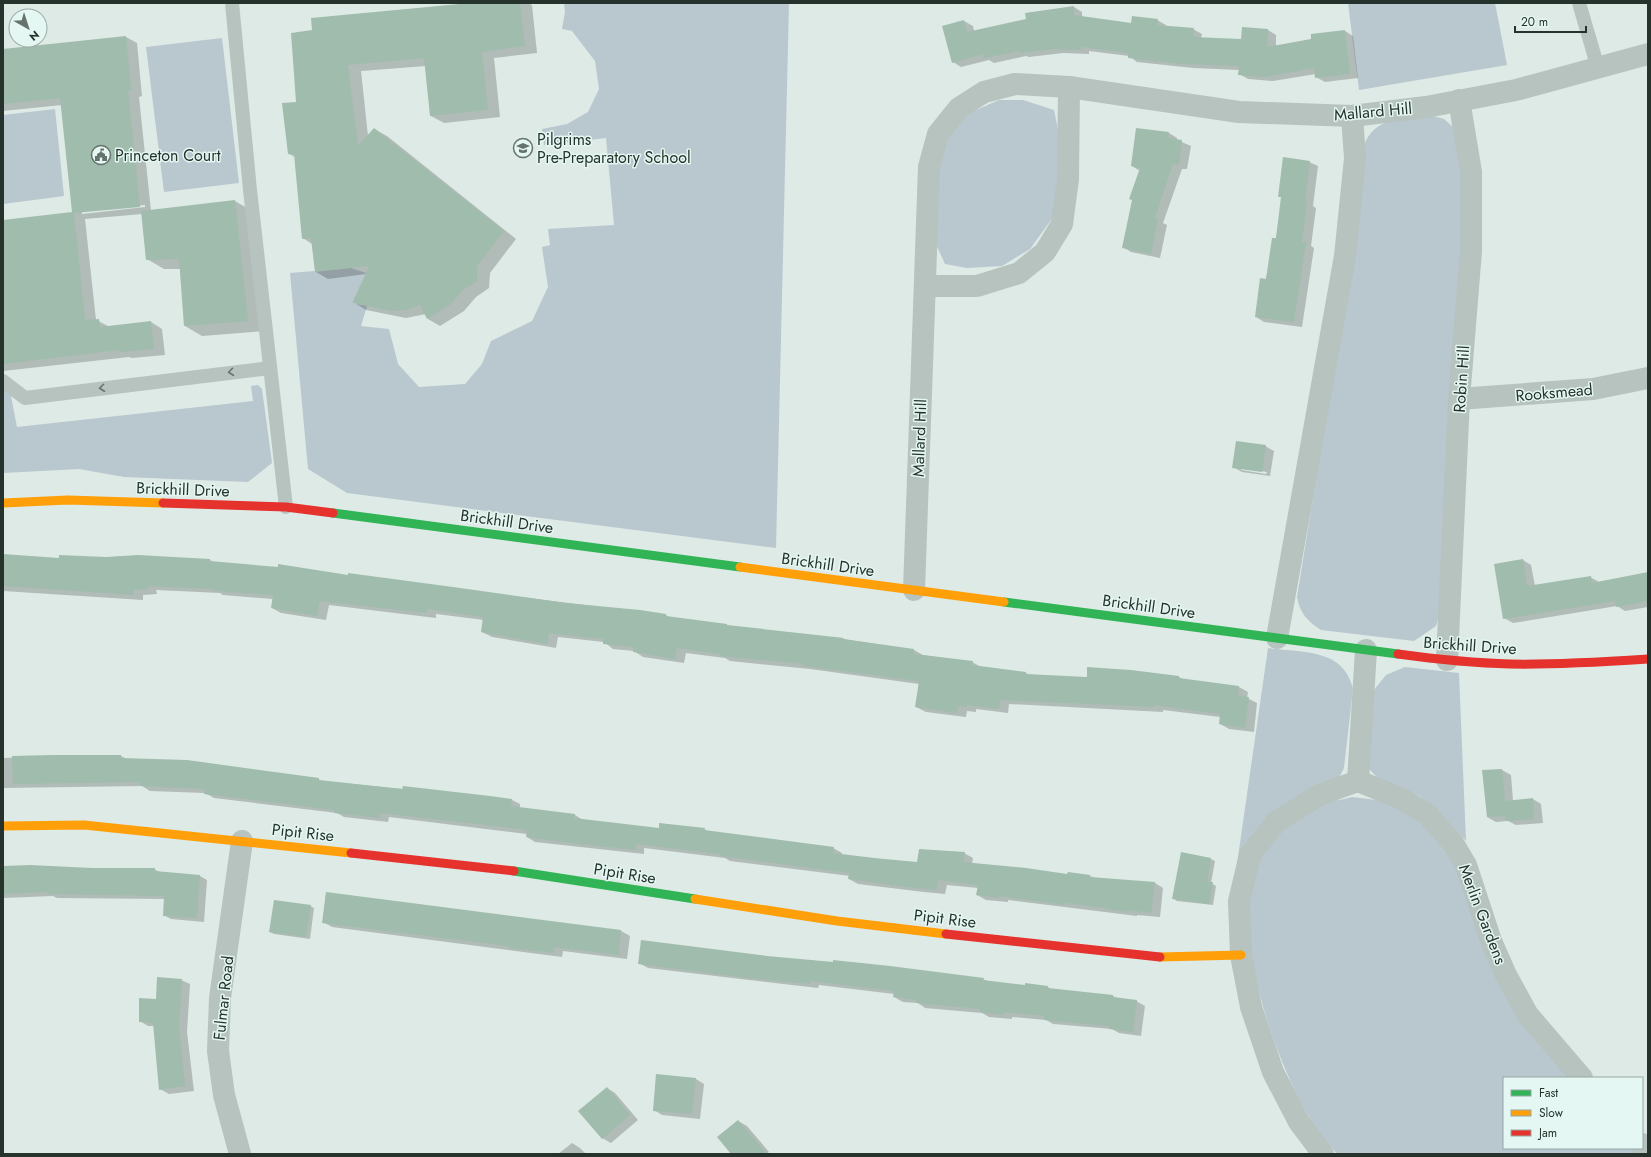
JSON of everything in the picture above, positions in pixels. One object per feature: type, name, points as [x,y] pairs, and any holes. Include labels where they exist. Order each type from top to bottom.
[{"type":"street","name":"Mallard Hill","points":[[914,590],[929,167],[938,134],[960,108],[984,92],[1015,84],[1069,87],[1239,112],[1352,116],[1426,107],[1516,90],[1648,54]]},
{"type":"street","points":[[925,286],[977,286],[1020,273],[1045,252],[1062,224],[1068,179],[1069,87]]},
{"type":"street","name":"Robin Hill","points":[[1448,660],[1459,399],[1471,251],[1472,172],[1459,100]]},
{"type":"street","points":[[1277,638],[1344,256],[1355,158],[1352,116]]},
{"type":"street","name":"Rooksmead","points":[[1459,399],[1586,390],[1648,378]]},
{"type":"street","name":"Brickhill Drive","points":[[3,503],[68,500],[286,507],[1448,660],[1511,664],[1589,663],[1648,659]]},
{"type":"street","points":[[1323,1154],[1299,1122],[1273,1072],[1251,1007],[1241,955],[1239,901],[1250,855],[1276,822],[1319,794],[1358,781],[1366,650]]},
{"type":"street","name":"Merlin Gardens","points":[[1358,781],[1400,798],[1427,814],[1453,843],[1466,865],[1491,941],[1506,975],[1528,1015],[1581,1077]]},
{"type":"street","name":"Pipit Rise","points":[[3,826],[84,825],[495,868],[837,921],[1143,956],[1241,955]]},
{"type":"street","name":"Fulmar Road","points":[[240,1154],[224,1095],[218,1051],[220,998],[242,841]]},
{"type":"lane","points":[[232,3],[286,507]]},
{"type":"lane","points":[[1579,3],[1598,68]]},
{"type":"lane","points":[[3,381],[25,398],[270,368]]},
{"type":"shaded area","points":[[564,3],[789,3],[776,548],[347,493],[308,469],[290,273],[351,268],[366,273],[352,303],[367,306],[361,326],[389,329],[398,364],[419,387],[465,384],[482,364],[491,341],[532,321],[548,287],[542,247],[550,245],[548,229],[614,225],[606,138],[544,145],[542,129],[567,124],[588,112],[599,89],[595,61],[572,31],[562,29],[565,12]]},
{"type":"shaded area","points":[[1348,3],[1495,3],[1507,65],[1359,90]]},
{"type":"shaded area","points":[[222,38],[239,183],[164,192],[146,47]]},
{"type":"shaded area","points":[[999,100],[1023,100],[1054,110],[1062,150],[1054,216],[1030,249],[1002,266],[967,268],[945,264],[934,240],[936,160],[948,133],[967,114]]},
{"type":"shaded area","points":[[55,109],[64,196],[3,204],[3,115]]},
{"type":"shaded area","points":[[1433,116],[1444,119],[1453,127],[1466,189],[1441,610],[1436,626],[1414,641],[1321,630],[1302,612],[1297,597],[1350,268],[1364,146],[1369,136],[1375,129],[1392,120]]},
{"type":"shaded area","points":[[258,385],[262,389],[272,463],[248,482],[124,477],[79,469],[3,473],[3,390],[10,391],[17,427],[253,401],[251,386]]},
{"type":"shaded area","points":[[1268,648],[1307,652],[1320,655],[1331,659],[1341,666],[1348,676],[1353,689],[1344,768],[1339,778],[1237,864]]},
{"type":"shaded area","points":[[1405,667],[1459,673],[1466,841],[1441,814],[1419,796],[1380,780],[1369,769],[1374,690],[1386,675]]},
{"type":"shaded area","points":[[1352,797],[1385,801],[1409,813],[1447,846],[1571,1077],[1503,1077],[1503,1149],[1635,1149],[1639,1154],[1337,1154],[1308,1116],[1278,1051],[1265,1015],[1249,937],[1249,901],[1255,868],[1269,842],[1292,820],[1305,811],[1324,803]]},
{"type":"building","points":[[470,3],[520,3],[525,46],[482,52],[488,110],[430,116],[424,58],[348,65],[358,146],[374,128],[504,231],[477,266],[477,281],[463,290],[451,304],[427,319],[420,305],[406,310],[392,311],[352,303],[369,266],[315,272],[311,238],[302,239],[294,154],[288,154],[282,103],[296,102],[291,33],[312,30],[311,18]]},
{"type":"building","points":[[1074,6],[1074,15],[1131,23],[1132,16],[1158,19],[1157,25],[1194,28],[1193,37],[1241,39],[1242,27],[1268,29],[1267,47],[1311,39],[1311,34],[1345,30],[1350,74],[1315,78],[1314,68],[1264,77],[1238,75],[1239,66],[1184,64],[1128,58],[1128,53],[1081,47],[1081,50],[1054,49],[1019,53],[1019,51],[984,58],[983,54],[952,63],[942,26],[964,20],[967,32],[1026,19],[1025,13]]},
{"type":"building","points":[[126,36],[131,90],[128,91],[140,207],[74,213],[85,320],[99,319],[100,327],[151,321],[154,349],[120,352],[119,350],[3,364],[3,220],[72,212],[60,98],[3,104],[3,49],[48,48],[48,44]]},
{"type":"building","points":[[1136,128],[1169,132],[1168,138],[1182,140],[1179,165],[1173,164],[1155,218],[1158,219],[1151,254],[1122,248],[1132,200],[1129,199],[1140,168],[1131,166]]},
{"type":"building","points":[[1283,157],[1310,161],[1302,242],[1306,242],[1294,322],[1255,317],[1260,278],[1266,279],[1272,238],[1276,238],[1281,197],[1278,197]]},
{"type":"building","points":[[235,200],[248,321],[184,326],[179,259],[146,260],[141,211]]},
{"type":"building","points":[[1236,441],[1266,445],[1262,472],[1232,468]]},
{"type":"building","points":[[3,554],[59,558],[59,555],[106,557],[138,555],[210,559],[210,561],[278,567],[278,564],[348,575],[348,573],[566,603],[640,610],[666,614],[666,616],[727,625],[844,638],[843,639],[914,649],[914,654],[973,661],[972,665],[1026,672],[1026,674],[1087,677],[1087,667],[1131,670],[1179,676],[1179,678],[1239,686],[1238,696],[1249,697],[1245,728],[1219,724],[1220,714],[1154,705],[1154,707],[1000,700],[999,709],[967,705],[967,707],[958,706],[957,713],[915,707],[919,681],[803,666],[803,664],[720,656],[721,654],[677,648],[675,659],[633,652],[634,647],[603,644],[603,639],[549,633],[547,644],[481,632],[483,617],[427,609],[427,613],[320,601],[317,616],[271,608],[273,595],[213,591],[213,589],[147,586],[148,589],[134,590],[134,595],[3,586]]},
{"type":"building","points":[[1523,559],[1527,586],[1591,576],[1592,583],[1648,572],[1648,601],[1616,607],[1615,601],[1503,619],[1494,564]]},
{"type":"building","points":[[121,755],[121,758],[187,760],[319,778],[319,780],[402,789],[403,786],[490,796],[512,799],[511,806],[575,814],[574,818],[659,828],[659,823],[705,828],[704,830],[834,847],[833,853],[874,858],[917,862],[919,849],[965,852],[963,862],[1026,868],[1067,874],[1068,872],[1090,875],[1090,877],[1155,882],[1151,913],[1129,910],[1128,912],[1064,903],[1064,905],[999,896],[999,898],[976,895],[978,885],[938,880],[937,890],[914,888],[848,879],[849,873],[720,856],[720,854],[636,844],[635,850],[526,837],[527,830],[380,813],[380,818],[334,813],[335,810],[204,794],[205,789],[140,786],[140,782],[13,784],[12,756]]},
{"type":"building","points":[[1502,769],[1505,801],[1533,798],[1534,819],[1506,821],[1505,816],[1487,817],[1482,770]]},
{"type":"building","points":[[1181,852],[1211,858],[1207,882],[1213,882],[1209,904],[1172,899]]},
{"type":"building","points":[[30,865],[92,868],[155,868],[155,871],[200,875],[197,918],[163,916],[164,896],[48,894],[48,892],[3,894],[3,866]]},
{"type":"building","points":[[326,892],[621,930],[619,955],[554,947],[554,953],[322,923]]},
{"type":"building","points":[[274,900],[311,905],[306,937],[269,932]]},
{"type":"building","points":[[641,940],[767,956],[833,962],[833,960],[890,966],[984,978],[983,980],[1025,985],[1025,983],[1048,986],[1048,988],[1113,995],[1113,997],[1137,1000],[1133,1032],[1109,1029],[1109,1026],[1044,1020],[1044,1016],[1004,1012],[1004,1015],[980,1012],[980,1009],[916,1003],[916,1000],[893,997],[894,991],[810,981],[810,984],[747,978],[638,964]]},
{"type":"building","points":[[157,977],[182,979],[179,1026],[185,1086],[159,1090],[153,1023],[139,1022],[139,998],[156,999]]},
{"type":"building","points":[[656,1074],[696,1078],[692,1114],[653,1111]]},
{"type":"building","points":[[607,1087],[630,1115],[602,1139],[578,1111]]},
{"type":"building","points":[[738,1120],[767,1154],[731,1154],[717,1137]]},
{"type":"traffic: fast","points":[[333,513],[740,567]]},
{"type":"traffic: fast","points":[[1004,602],[1398,654]]},
{"type":"traffic: fast","points":[[514,871],[695,899]]},
{"type":"traffic: slow","points":[[3,503],[68,500],[163,503]]},
{"type":"traffic: slow","points":[[740,567],[1004,602]]},
{"type":"traffic: slow","points":[[3,826],[84,825],[351,853]]},
{"type":"traffic: slow","points":[[695,899],[837,921],[946,934]]},
{"type":"traffic: slow","points":[[1160,957],[1241,955]]},
{"type":"traffic: jam","points":[[163,503],[286,507],[333,513]]},
{"type":"traffic: jam","points":[[1398,654],[1482,663],[1510,664],[1562,664],[1648,659]]},
{"type":"traffic: jam","points":[[351,853],[514,871]]},
{"type":"traffic: jam","points":[[946,934],[1160,957]]},
{"type":"place","name":"Pilgrims Pre-Preparatory School","points":[[523,148]]},
{"type":"place","name":"Princeton Court","points":[[101,155]]}]
